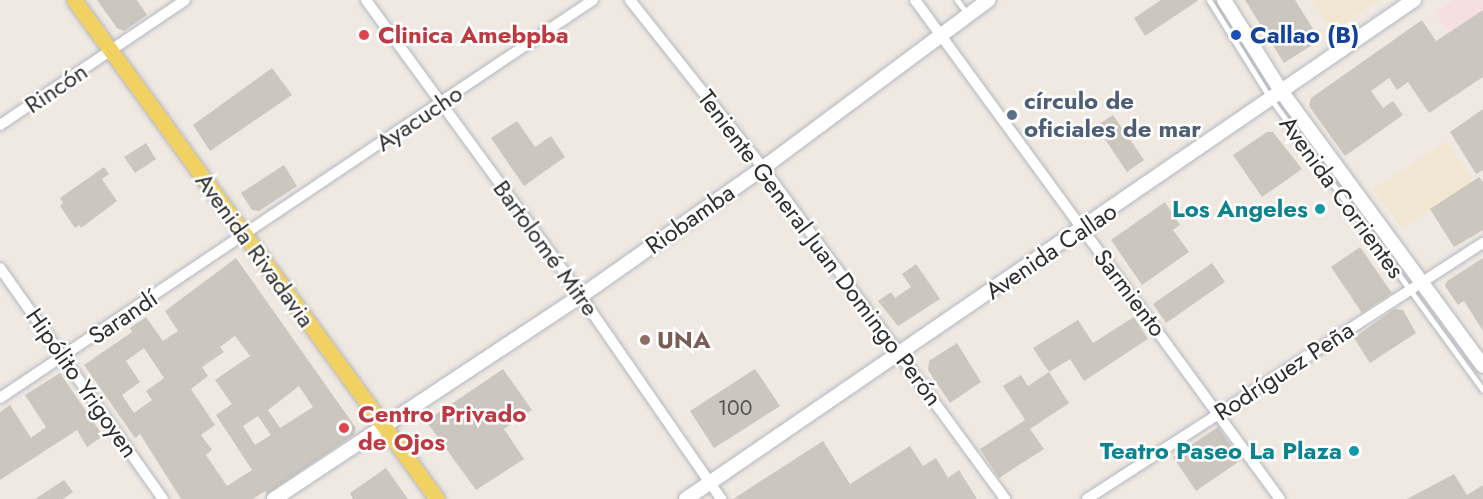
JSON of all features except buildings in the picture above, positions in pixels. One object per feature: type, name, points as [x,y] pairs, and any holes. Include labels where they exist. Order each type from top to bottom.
[{"type":"main road","name":"Avenida Rivadavia","points":[[74,0],[437,499]]},
{"type":"street","name":"Rincón","points":[[0,125],[185,0]]},
{"type":"street","name":"Bartolomé Mitre","points":[[366,0],[581,296],[721,499]]},
{"type":"street","name":"Ayacucho","points":[[245,234],[593,0]]},
{"type":"street","name":"Teniente General Juan Domingo Perón","points":[[630,0],[763,168],[902,353],[1005,499]]},
{"type":"street","name":"Sarmiento","points":[[915,0],[1219,412],[1280,499]]},
{"type":"street","name":"Riobamba","points":[[274,499],[385,428],[581,296],[763,168],[988,0]]},
{"type":"street","name":"Avenida Corrientes","points":[[1224,0],[1275,95],[1416,287],[1483,366]]},
{"type":"street","name":"Avenida Callao","points":[[686,499],[1414,0]]},
{"type":"street","name":"Sarandí","points":[[0,398],[245,234]]},
{"type":"street","name":"Rodríguez Peña","points":[[1087,499],[1483,243]]},
{"type":"street","name":"Hipólito Yrigoyen","points":[[0,268],[163,499]]},
{"type":"lane","points":[[957,0],[968,15]]},
{"type":"lane","name":"Avenida Corrientes","points":[[1209,0],[1275,95]]},
{"type":"lane","name":"Avenida Corrientes","points":[[1416,287],[1483,390]]},
{"type":"shaded area","points":[[1311,0],[1378,0],[1332,31]]},
{"type":"shaded area","points":[[1453,0],[1483,0],[1483,10],[1449,33],[1435,12]]},
{"type":"shaded area","points":[[1447,141],[1473,181],[1402,228],[1374,189]]},
{"type":"place","name":"Clinica Amebpba","points":[[364,35]]},
{"type":"place","name":"Callao (B)","points":[[1236,35]]},
{"type":"place","name":"círculo de oficiales de mar","points":[[1012,115]]},
{"type":"place","name":"Los Angeles","points":[[1320,209]]},
{"type":"place","name":"UNA","points":[[645,340]]},
{"type":"place","name":"Centro Privado de Ojos","points":[[344,428]]},
{"type":"place","name":"Teatro Paseo La Plaza","points":[[1354,451]]}]
